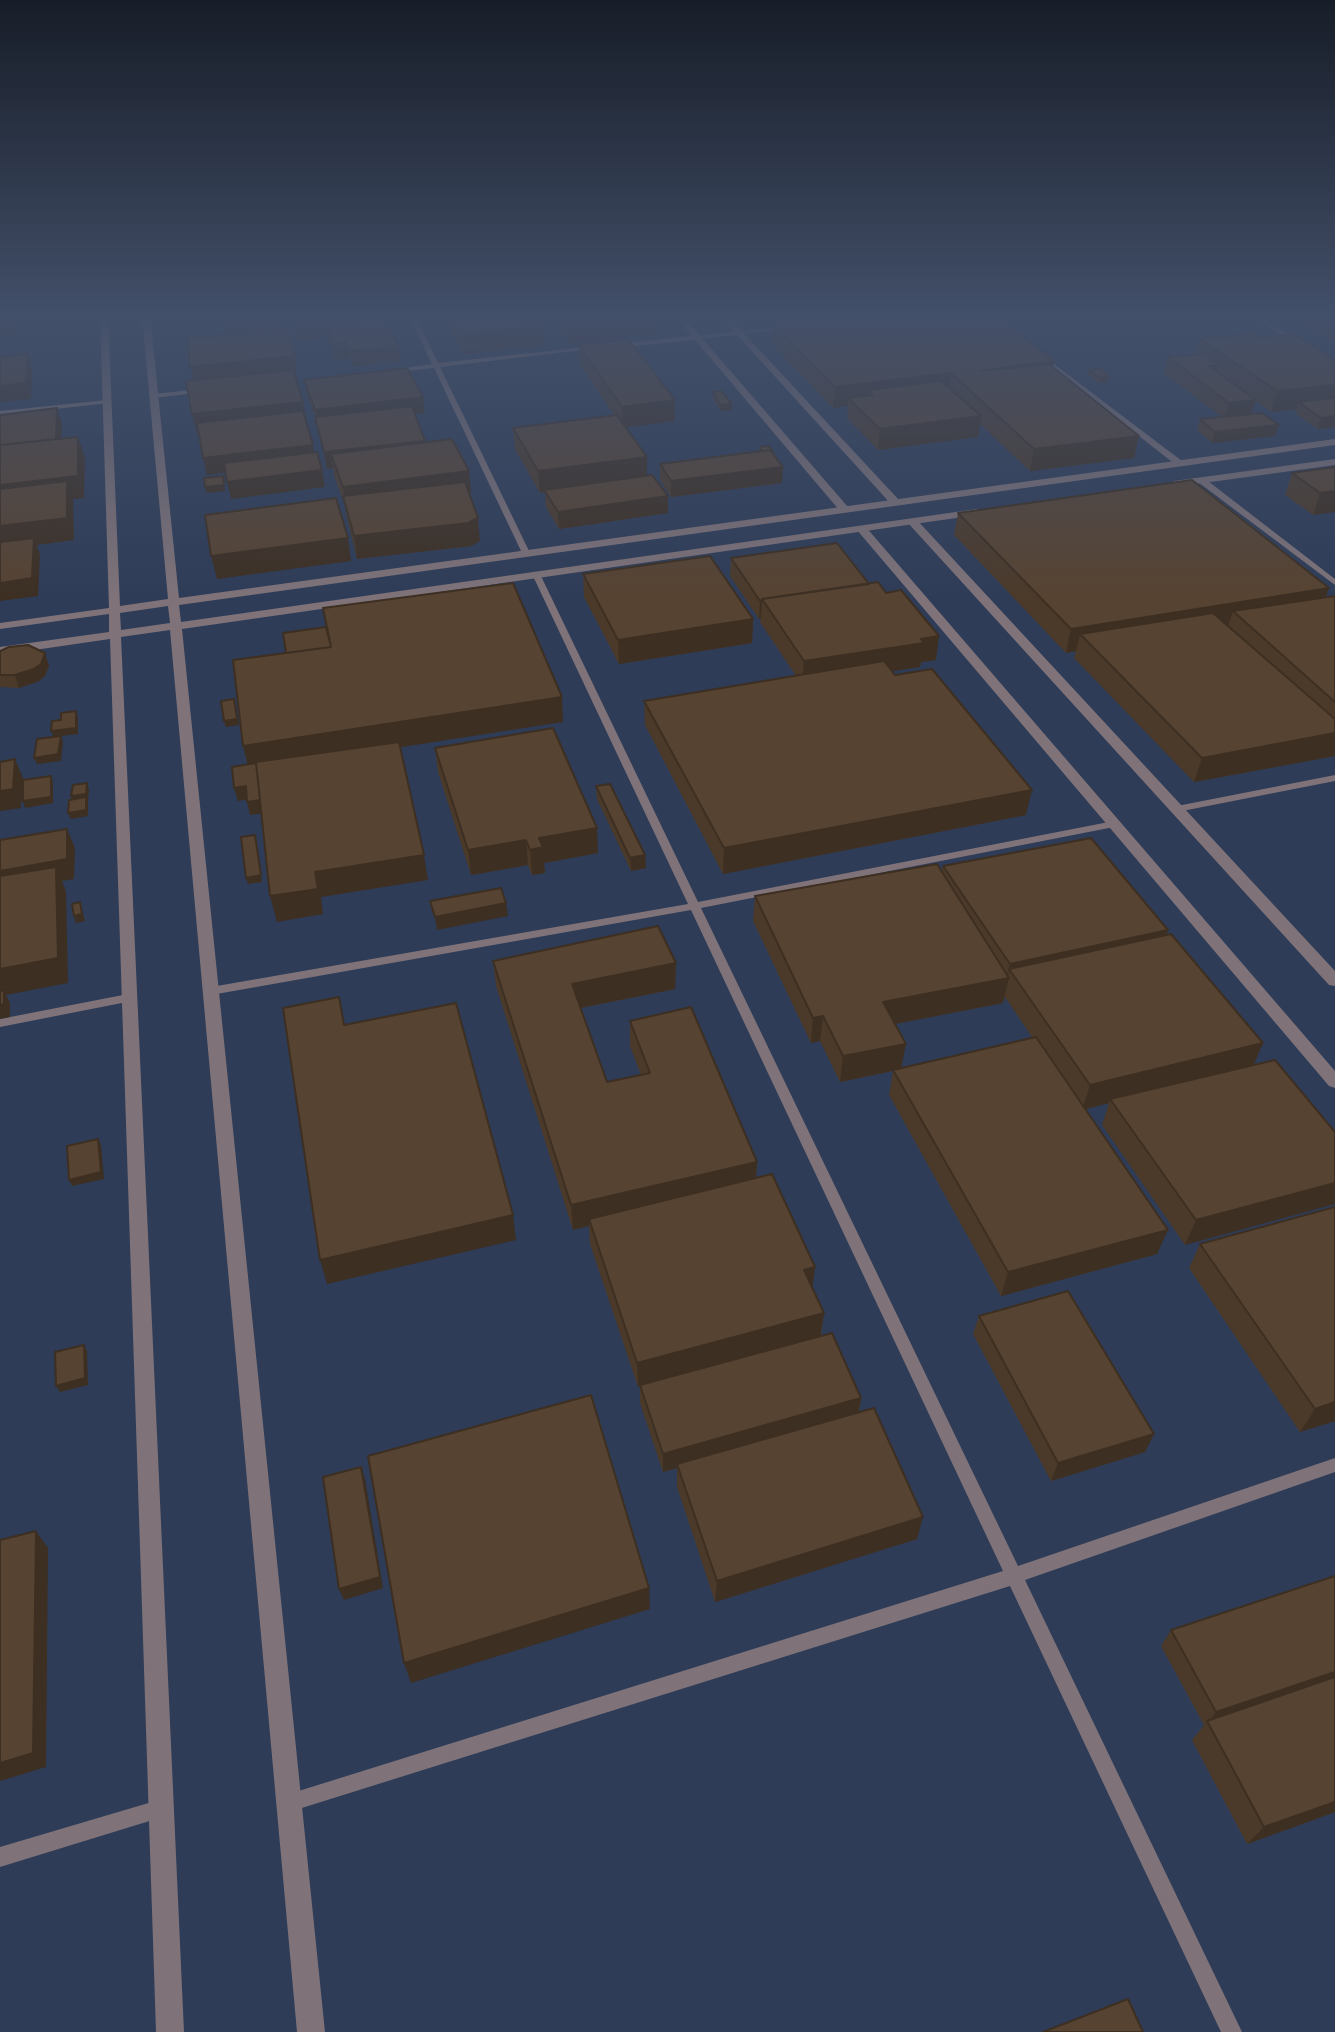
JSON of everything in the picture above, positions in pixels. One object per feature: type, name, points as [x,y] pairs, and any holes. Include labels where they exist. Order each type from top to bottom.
[{"type":"street","points":[[107,410],[170,2032]]},
{"type":"street","points":[[154,410],[311,2032]]},
{"type":"street","points":[[760,410],[844,509]]},
{"type":"street","points":[[810,410],[895,502]]},
{"type":"street","points":[[0,626],[1335,442]]},
{"type":"street","points":[[1155,486],[1335,462]]},
{"type":"street","points":[[0,651],[988,510]]},
{"type":"street","points":[[912,521],[1335,981]]},
{"type":"street","points":[[861,528],[1335,1082]]},
{"type":"lane","points":[[0,413],[31,410]]},
{"type":"lane","points":[[457,410],[526,553]]},
{"type":"lane","points":[[1110,410],[1179,463]]},
{"type":"lane","points":[[1201,480],[1335,583]]},
{"type":"lane","points":[[536,574],[1232,2032]]},
{"type":"lane","points":[[1177,809],[1335,778]]},
{"type":"lane","points":[[211,991],[694,906],[1114,824]]},
{"type":"lane","points":[[0,1023],[128,998]]},
{"type":"lane","points":[[289,1803],[1014,1576],[1335,1465]]},
{"type":"lane","points":[[0,1857],[162,1808]]},
{"type":"shaded area","points":[[0,410],[1335,410],[1335,2032],[0,2032]]},
{"type":"building","points":[[57,410],[56,439],[0,445],[0,415]]},
{"type":"building","points":[[191,410],[231,410],[192,414]]},
{"type":"building","points":[[378,410],[413,410],[425,441],[324,452],[315,417]]},
{"type":"building","points":[[860,410],[974,410],[981,416],[880,429]]},
{"type":"building","points":[[991,410],[1106,410],[1139,436],[1034,449]]},
{"type":"building","points":[[1309,410],[1335,410],[1335,416],[1321,418]]},
{"type":"building","points":[[303,411],[313,445],[203,458],[197,423]]},
{"type":"building","points":[[1262,413],[1279,425],[1215,432],[1200,419]]},
{"type":"building","points":[[617,415],[647,457],[538,471],[513,428]]},
{"type":"building","points":[[78,437],[78,476],[0,485],[0,445]]},
{"type":"building","points":[[452,439],[469,471],[343,487],[331,454]]},
{"type":"building","points":[[769,446],[774,454],[770,450],[762,451],[760,447]]},
{"type":"building","points":[[770,450],[783,467],[671,481],[660,464]]},
{"type":"building","points":[[317,452],[322,470],[227,482],[224,463]]},
{"type":"building","points":[[1335,467],[1335,491],[1320,493],[1292,473]]},
{"type":"building","points":[[652,475],[668,496],[558,512],[544,490]]},
{"type":"building","points":[[223,476],[224,485],[205,487],[204,478]]},
{"type":"building","points":[[1192,480],[1329,588],[1071,629],[958,513]]},
{"type":"building","points":[[67,481],[67,518],[0,526],[0,489]]},
{"type":"building","points":[[465,482],[478,518],[468,523],[354,536],[343,496]]},
{"type":"building","points":[[336,498],[348,538],[211,556],[205,515]]},
{"type":"building","points":[[34,538],[32,578],[0,583],[0,542]]},
{"type":"building","points":[[837,543],[869,584],[760,601],[731,558]]},
{"type":"building","points":[[710,556],[753,619],[618,640],[583,574]]},
{"type":"building","points":[[878,582],[886,593],[901,590],[939,636],[921,639],[924,643],[804,661],[762,599]]},
{"type":"building","points":[[513,583],[562,697],[243,746],[233,660],[331,647],[323,608]]},
{"type":"building","points":[[1335,596],[1335,702],[1233,611]]},
{"type":"building","points":[[1213,613],[1335,719],[1335,733],[1202,758],[1080,634]]},
{"type":"building","points":[[326,627],[331,647],[286,653],[283,633]]},
{"type":"building","points":[[28,645],[45,653],[41,664],[15,675],[0,675],[0,651]]},
{"type":"building","points":[[884,661],[895,675],[932,669],[1032,790],[724,848],[644,701]]},
{"type":"building","points":[[234,699],[237,719],[224,721],[221,701]]},
{"type":"building","points":[[76,711],[76,728],[51,731],[52,721],[61,720],[61,713]]},
{"type":"building","points":[[553,728],[597,828],[539,838],[543,847],[530,850],[526,840],[468,850],[435,748]]},
{"type":"building","points":[[61,736],[58,754],[34,758],[37,739]]},
{"type":"building","points":[[399,742],[424,855],[315,872],[318,889],[270,896],[256,762]]},
{"type":"building","points":[[15,759],[13,789],[0,791],[0,762]]},
{"type":"building","points":[[256,763],[260,800],[247,802],[246,786],[234,788],[232,767]]},
{"type":"building","points":[[51,776],[51,797],[23,801],[23,780]]},
{"type":"building","points":[[87,783],[86,794],[71,796],[73,785]]},
{"type":"building","points":[[610,784],[645,855],[630,858],[596,786]]},
{"type":"building","points":[[86,797],[86,810],[68,813],[69,800]]},
{"type":"building","points":[[67,829],[67,859],[0,871],[0,840]]},
{"type":"building","points":[[255,835],[261,875],[246,878],[241,837]]},
{"type":"building","points":[[1091,838],[1168,930],[1010,964],[943,866]]},
{"type":"building","points":[[937,864],[1009,978],[883,1002],[906,1044],[843,1056],[823,1016],[813,1018],[755,896]]},
{"type":"building","points":[[56,867],[58,958],[0,969],[0,876]]},
{"type":"building","points":[[501,888],[506,903],[435,917],[430,901]]},
{"type":"building","points":[[80,902],[82,914],[74,916],[72,904]]},
{"type":"building","points":[[658,926],[676,963],[572,984],[607,1082],[650,1073],[630,1021],[691,1007],[757,1162],[571,1205],[493,961]]},
{"type":"building","points":[[1171,934],[1263,1043],[1090,1085],[1009,969]]},
{"type":"building","points":[[4,990],[4,1004],[0,1005],[0,991]]},
{"type":"building","points":[[339,997],[344,1025],[456,1003],[513,1215],[320,1260],[283,1008]]},
{"type":"building","points":[[1036,1037],[1168,1230],[1008,1272],[893,1070]]},
{"type":"building","points":[[1275,1060],[1335,1132],[1335,1183],[1196,1220],[1110,1099]]},
{"type":"building","points":[[98,1139],[101,1172],[69,1180],[67,1146]]},
{"type":"building","points":[[772,1174],[815,1267],[804,1270],[824,1313],[637,1363],[589,1219]]},
{"type":"building","points":[[1335,1207],[1335,1402],[1315,1409],[1200,1244]]},
{"type":"building","points":[[1068,1291],[1154,1434],[1058,1463],[979,1316]]},
{"type":"building","points":[[832,1333],[861,1398],[663,1454],[640,1385]]},
{"type":"building","points":[[84,1345],[85,1378],[56,1386],[55,1352]]},
{"type":"building","points":[[591,1395],[649,1588],[404,1663],[368,1456]]},
{"type":"building","points":[[874,1408],[923,1517],[717,1581],[677,1464]]},
{"type":"building","points":[[361,1467],[380,1577],[339,1589],[323,1477]]},
{"type":"building","points":[[36,1531],[33,1753],[0,1763],[0,1540]]},
{"type":"building","points":[[1335,1576],[1335,1672],[1216,1712],[1171,1630]]},
{"type":"building","points":[[1335,1677],[1335,1802],[1264,1827],[1207,1721]]},
{"type":"building","points":[[1128,1999],[1143,2032],[1043,2032]]}]
